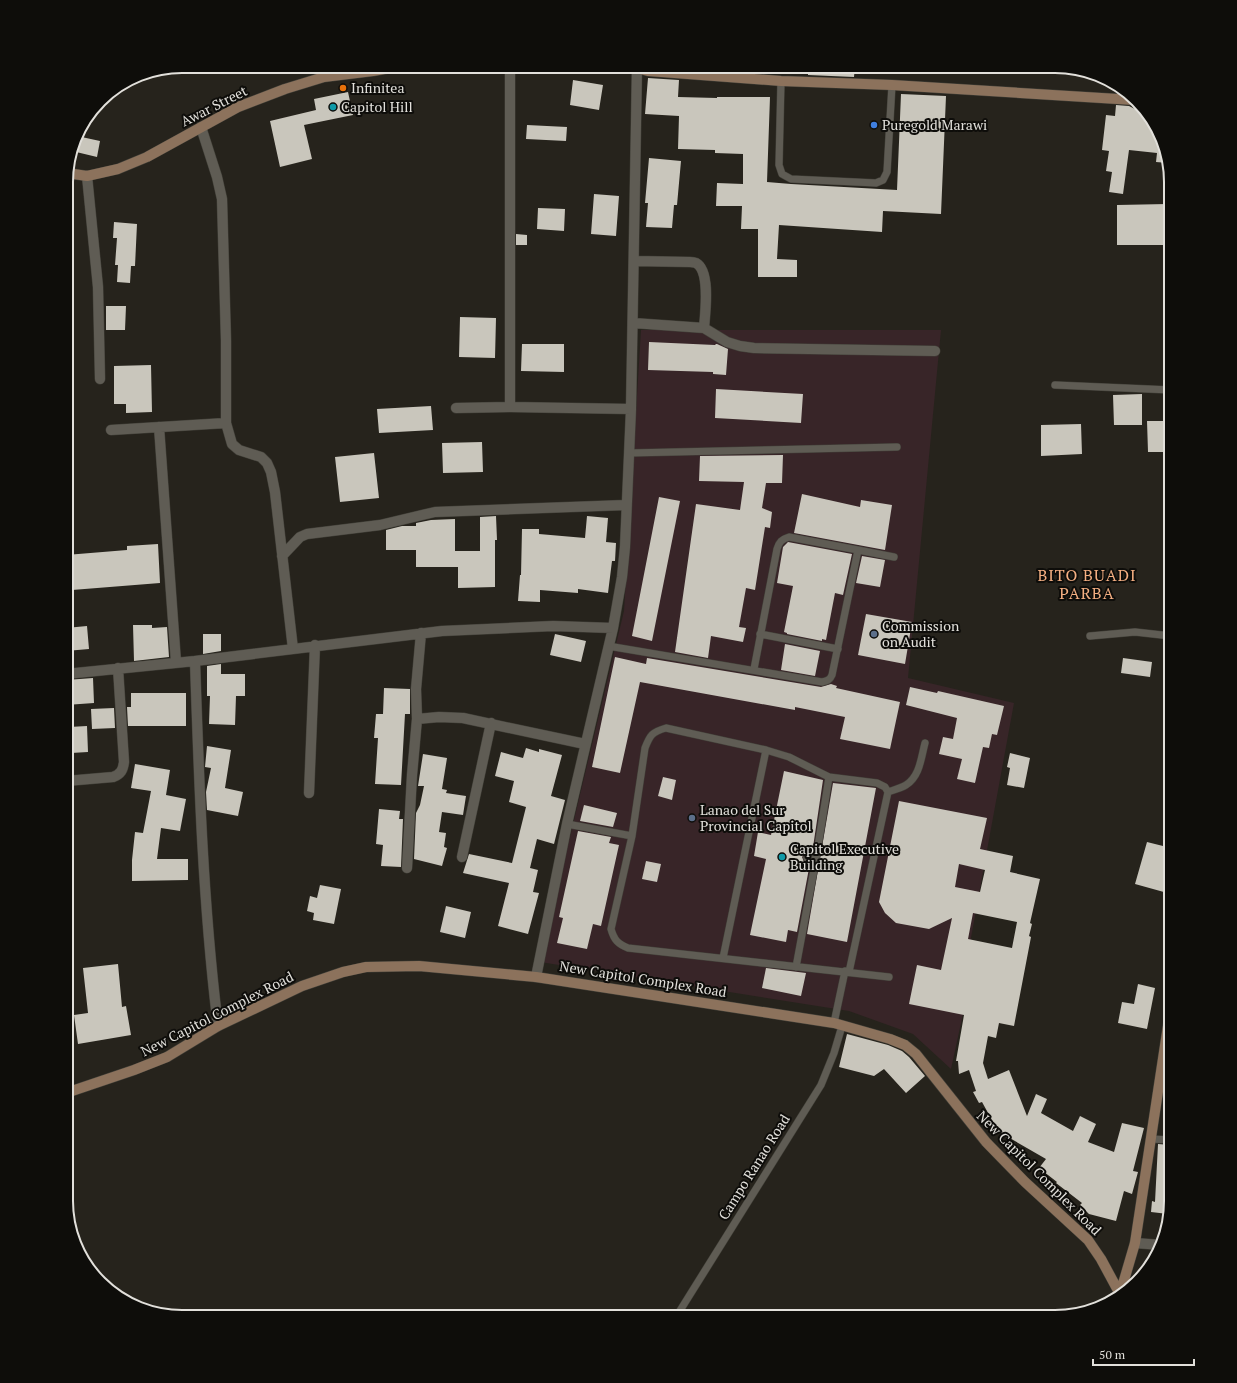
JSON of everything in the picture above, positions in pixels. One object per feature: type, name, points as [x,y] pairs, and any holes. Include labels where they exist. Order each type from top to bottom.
[{"type":"main road","name":"Awar Street","points":[[73,174],[87,176],[118,169],[147,157],[238,108],[285,89],[318,79],[356,73]]},
{"type":"main road","points":[[675,73],[781,81],[892,85],[1125,99]]},
{"type":"main road","name":"New Capitol Complex Road","points":[[73,1091],[167,1057],[218,1026],[302,986],[343,972],[366,967],[419,966],[536,977],[838,1024],[890,1039],[905,1045],[916,1054],[986,1142],[1088,1240],[1117,1290]]},
{"type":"main road","points":[[1123,1286],[1135,1243],[1164,1055]]},
{"type":"street","points":[[510,73],[510,407]]},
{"type":"street","points":[[536,977],[566,824],[613,628],[622,577],[625,547],[631,409],[636,73]]},
{"type":"street","points":[[201,127],[217,177],[222,199],[226,341],[226,423],[232,444],[239,450],[261,457],[267,463],[271,472],[275,492],[293,649]]},
{"type":"street","points":[[87,176],[98,287],[100,378]]},
{"type":"street","points":[[634,261],[690,262],[697,264],[702,270],[705,279],[704,328]]},
{"type":"street","points":[[633,323],[704,328],[727,342],[754,348],[935,351]]},
{"type":"street","points":[[456,408],[510,407],[631,409]]},
{"type":"street","points":[[111,430],[226,423]]},
{"type":"street","points":[[159,427],[176,662]]},
{"type":"street","points":[[282,556],[300,537],[307,534],[380,525],[435,512],[626,505]]},
{"type":"street","points":[[73,673],[293,649],[442,630],[546,626],[613,628]]},
{"type":"street","points":[[407,868],[412,775],[417,719],[416,689],[421,633]]},
{"type":"street","points":[[309,794],[315,645]]},
{"type":"street","points":[[195,660],[203,848],[211,970],[218,1026]]},
{"type":"street","points":[[73,781],[113,777],[120,774],[123,769],[124,762],[118,668]]},
{"type":"street","points":[[417,719],[439,717],[463,718],[585,744]]},
{"type":"street","points":[[462,857],[491,723]]},
{"type":"street","points":[[1135,1243],[1155,1245]]},
{"type":"lane","points":[[781,81],[779,164],[782,174],[791,179],[876,183],[883,180],[887,172],[892,85]]},
{"type":"lane","points":[[1055,385],[1164,390]]},
{"type":"lane","points":[[629,453],[897,447]]},
{"type":"lane","points":[[754,669],[777,549],[779,542],[784,538],[789,537],[894,557]]},
{"type":"lane","points":[[608,646],[754,669],[822,682],[826,681],[830,679],[832,675],[858,550]]},
{"type":"lane","points":[[1090,636],[1135,632],[1164,635]]},
{"type":"lane","points":[[760,634],[838,649]]},
{"type":"lane","points":[[889,977],[628,948],[619,945],[613,937],[611,929],[632,836],[645,748],[650,736],[657,731],[666,728],[766,750],[789,757],[830,777],[877,783],[885,786],[888,792],[906,785],[914,779],[925,743]]},
{"type":"lane","points":[[723,958],[766,750]]},
{"type":"lane","points":[[796,967],[830,777]]},
{"type":"lane","name":"Campo Ranao Road","points":[[680,1310],[822,1085],[834,1053],[847,972],[888,792]]},
{"type":"lane","points":[[566,824],[632,836]]},
{"type":"lane","points":[[747,847],[755,849]]},
{"type":"lane","points":[[807,858],[816,859]]},
{"type":"lane","points":[[1152,1139],[1164,1140]]},
{"type":"shaded area","points":[[641,330],[941,330],[908,678],[1014,703],[966,965],[973,968],[951,1069],[913,1034],[849,1011],[540,962],[624,611]]},
{"type":"building","points":[[808,73],[854,73],[854,77],[808,75]]},
{"type":"building","points":[[648,78],[679,80],[678,97],[770,97],[767,182],[791,184],[897,190],[901,94],[946,96],[941,214],[883,211],[882,232],[779,225],[777,259],[797,260],[797,277],[758,277],[758,229],[741,229],[742,206],[716,206],[717,183],[743,184],[743,154],[715,153],[715,150],[678,149],[679,116],[645,114]]},
{"type":"building","points":[[573,80],[603,85],[599,110],[570,105]]},
{"type":"building","points":[[348,92],[353,115],[304,125],[312,159],[280,167],[270,121],[316,110],[314,99]]},
{"type":"building","points":[[1116,105],[1129,106],[1135,109],[1156,140],[1162,163],[1156,162],[1157,153],[1129,150],[1123,194],[1109,192],[1112,172],[1106,171],[1109,151],[1102,150],[1106,115],[1115,116]]},
{"type":"building","points":[[527,125],[567,127],[566,141],[526,139]]},
{"type":"building","points":[[82,137],[100,141],[97,157],[77,152]]},
{"type":"building","points":[[649,158],[681,161],[677,205],[674,205],[672,228],[646,227],[648,203],[645,203]]},
{"type":"building","points":[[594,194],[619,196],[616,236],[591,234]]},
{"type":"building","points":[[1164,204],[1164,245],[1117,245],[1117,205]]},
{"type":"building","points":[[538,208],[565,209],[564,231],[537,229]]},
{"type":"building","points":[[114,222],[137,224],[135,266],[131,266],[130,283],[117,282],[118,265],[115,265],[117,238],[113,238]]},
{"type":"building","points":[[516,234],[527,235],[527,245],[516,245]]},
{"type":"building","points":[[106,306],[126,306],[125,330],[106,330]]},
{"type":"building","points":[[460,317],[496,318],[495,358],[459,357]]},
{"type":"building","points":[[649,342],[717,344],[728,349],[726,375],[713,374],[713,372],[648,370]]},
{"type":"building","points":[[522,344],[564,344],[564,372],[521,371]]},
{"type":"building","points":[[151,365],[152,412],[126,413],[126,404],[114,404],[114,366]]},
{"type":"building","points":[[716,389],[803,394],[801,423],[715,418]]},
{"type":"building","points":[[1142,394],[1142,425],[1114,425],[1113,395]]},
{"type":"building","points":[[431,406],[433,430],[379,433],[377,409]]},
{"type":"building","points":[[1147,421],[1164,421],[1164,452],[1148,452]]},
{"type":"building","points":[[1081,424],[1082,454],[1041,456],[1041,425]]},
{"type":"building","points":[[482,442],[483,472],[443,473],[442,443]]},
{"type":"building","points":[[374,453],[379,498],[340,502],[335,457]]},
{"type":"building","points":[[783,455],[782,483],[766,483],[762,508],[772,512],[770,528],[765,527],[755,590],[746,588],[739,627],[746,628],[743,642],[711,636],[708,658],[675,652],[696,504],[740,510],[744,482],[699,481],[700,456]]},
{"type":"building","points":[[802,494],[860,507],[861,500],[892,505],[885,550],[794,533]]},
{"type":"building","points":[[659,497],[680,501],[652,641],[632,636]]},
{"type":"building","points":[[496,516],[497,540],[495,540],[495,587],[458,588],[458,567],[416,567],[416,550],[386,550],[386,530],[402,526],[416,526],[416,523],[431,520],[455,519],[455,551],[480,551],[480,517]]},
{"type":"building","points":[[587,516],[608,518],[606,542],[616,543],[615,561],[612,561],[608,593],[578,589],[578,593],[540,590],[540,602],[518,601],[521,575],[522,529],[539,529],[539,534],[585,538]]},
{"type":"building","points":[[788,542],[852,554],[843,595],[835,593],[826,640],[822,639],[822,641],[787,634],[784,632],[793,586],[777,583],[783,547]]},
{"type":"building","points":[[158,544],[160,583],[73,590],[73,554],[127,550],[127,546]]},
{"type":"building","points":[[862,556],[885,560],[880,587],[856,583]]},
{"type":"building","points":[[866,614],[912,622],[905,664],[858,655]]},
{"type":"building","points":[[133,625],[152,625],[152,628],[167,627],[169,657],[134,661]]},
{"type":"building","points":[[87,626],[89,649],[73,650],[73,627]]},
{"type":"building","points":[[203,634],[221,634],[221,651],[203,654]]},
{"type":"building","points":[[555,634],[586,641],[581,662],[550,655]]},
{"type":"building","points":[[785,644],[820,651],[815,676],[781,670]]},
{"type":"building","points":[[615,657],[646,664],[647,658],[821,687],[831,684],[837,686],[836,688],[900,702],[890,749],[840,739],[845,717],[795,707],[795,710],[640,682],[620,773],[592,767]]},
{"type":"building","points":[[1123,658],[1152,662],[1150,677],[1121,673]]},
{"type":"building","points":[[221,664],[221,674],[245,674],[245,696],[236,696],[235,725],[209,724],[210,696],[207,696],[207,666]]},
{"type":"building","points":[[93,678],[94,703],[73,704],[73,679]]},
{"type":"building","points":[[910,687],[937,693],[938,691],[1004,706],[997,735],[992,734],[989,748],[983,747],[975,783],[957,779],[962,759],[939,754],[943,737],[953,739],[957,718],[906,705]]},
{"type":"building","points":[[384,688],[410,689],[410,714],[405,714],[401,785],[375,784],[378,738],[374,738],[376,714],[383,714]]},
{"type":"building","points":[[131,693],[186,693],[186,726],[128,726],[127,707],[131,707]]},
{"type":"building","points":[[114,708],[115,728],[92,729],[91,709]]},
{"type":"building","points":[[87,726],[88,752],[73,753],[73,727]]},
{"type":"building","points":[[207,746],[231,750],[225,788],[243,792],[238,816],[207,810],[206,792],[211,768],[205,767]]},
{"type":"building","points":[[526,748],[539,752],[539,749],[562,755],[551,796],[565,800],[554,844],[537,839],[530,868],[538,870],[533,892],[539,893],[528,934],[498,926],[509,883],[463,873],[469,854],[512,863],[526,807],[509,802],[514,781],[495,776],[501,752],[523,758]]},
{"type":"building","points":[[1010,753],[1030,758],[1024,788],[1007,785],[1010,768],[1007,767]]},
{"type":"building","points":[[423,754],[447,758],[442,789],[447,790],[446,793],[466,796],[463,815],[442,812],[439,832],[446,833],[444,847],[447,848],[442,866],[414,859],[416,813],[420,805],[424,786],[418,786]]},
{"type":"building","points":[[135,764],[170,770],[166,795],[186,799],[180,831],[161,828],[157,859],[188,859],[188,880],[132,881],[132,860],[135,832],[143,833],[151,791],[131,788]]},
{"type":"building","name":"Capitol Executive Building","points":[[784,771],[823,780],[812,854],[805,853],[802,857],[804,862],[810,863],[797,932],[788,930],[786,942],[750,935],[766,859],[754,856],[758,832],[771,835]]},
{"type":"building","points":[[663,777],[676,780],[672,800],[658,796]]},
{"type":"building","points":[[833,783],[876,788],[847,942],[807,934]]},
{"type":"building","points":[[899,801],[987,818],[980,849],[1013,856],[1010,872],[1040,879],[1030,923],[1032,924],[1029,936],[1031,937],[1014,1026],[999,1023],[996,1038],[988,1036],[983,1063],[988,1079],[1009,1070],[1027,1116],[1036,1094],[1047,1099],[1041,1113],[1073,1131],[1080,1116],[1096,1124],[1088,1142],[1114,1152],[1122,1123],[1144,1128],[1133,1171],[1138,1172],[1132,1194],[1124,1191],[1116,1221],[1089,1214],[1080,1205],[1082,1203],[1039,1168],[1046,1159],[1008,1137],[1007,1138],[998,1131],[982,1102],[979,1103],[973,1092],[976,1091],[969,1070],[959,1074],[958,1061],[956,1061],[964,1015],[909,1004],[917,965],[941,970],[952,918],[929,929],[896,923],[885,913],[879,902]],"holes":[[[959,864],[985,870],[980,892],[955,887]],[[973,913],[1017,922],[1012,948],[968,939]]]},
{"type":"building","points":[[584,805],[617,813],[613,827],[580,821]]},
{"type":"building","points":[[379,809],[400,811],[399,819],[403,819],[401,867],[381,866],[383,845],[376,844]]},
{"type":"building","points":[[578,831],[611,837],[609,843],[619,845],[601,926],[593,924],[587,949],[557,943],[563,918],[559,917]]},
{"type":"building","points":[[1147,842],[1164,846],[1164,892],[1135,884]]},
{"type":"building","points":[[646,861],[661,864],[657,882],[642,879]]},
{"type":"building","points":[[320,885],[341,889],[334,924],[313,920],[314,913],[307,911],[310,896],[317,898]]},
{"type":"building","points":[[446,906],[471,912],[465,938],[440,932]]},
{"type":"building","points":[[118,964],[122,1007],[126,1006],[131,1035],[78,1044],[74,1015],[88,1013],[83,968]]},
{"type":"building","points":[[766,968],[806,973],[801,996],[762,988]]},
{"type":"building","points":[[1138,984],[1155,988],[1147,1029],[1118,1023],[1122,1002],[1134,1004]]},
{"type":"building","points":[[847,1034],[888,1045],[902,1051],[925,1076],[906,1093],[884,1069],[874,1076],[839,1067]]},
{"type":"building","points":[[1158,1144],[1164,1144],[1163,1213],[1151,1212],[1152,1201],[1155,1202]]},
{"type":"place","name":"Infinitea","points":[[343,88]]},
{"type":"place","name":"Capitol Hill","points":[[333,107]]},
{"type":"place","name":"Puregold Marawi","points":[[874,125]]},
{"type":"place","name":"Commission on Audit","points":[[874,634]]},
{"type":"place","name":"Lanao del Sur Provincial Capitol","points":[[692,818]]},
{"type":"place","name":"Capitol Executive Building","points":[[782,857]]},
{"type":"district","name":"BITO BUADI PARBA","points":[[1087,584]]}]
